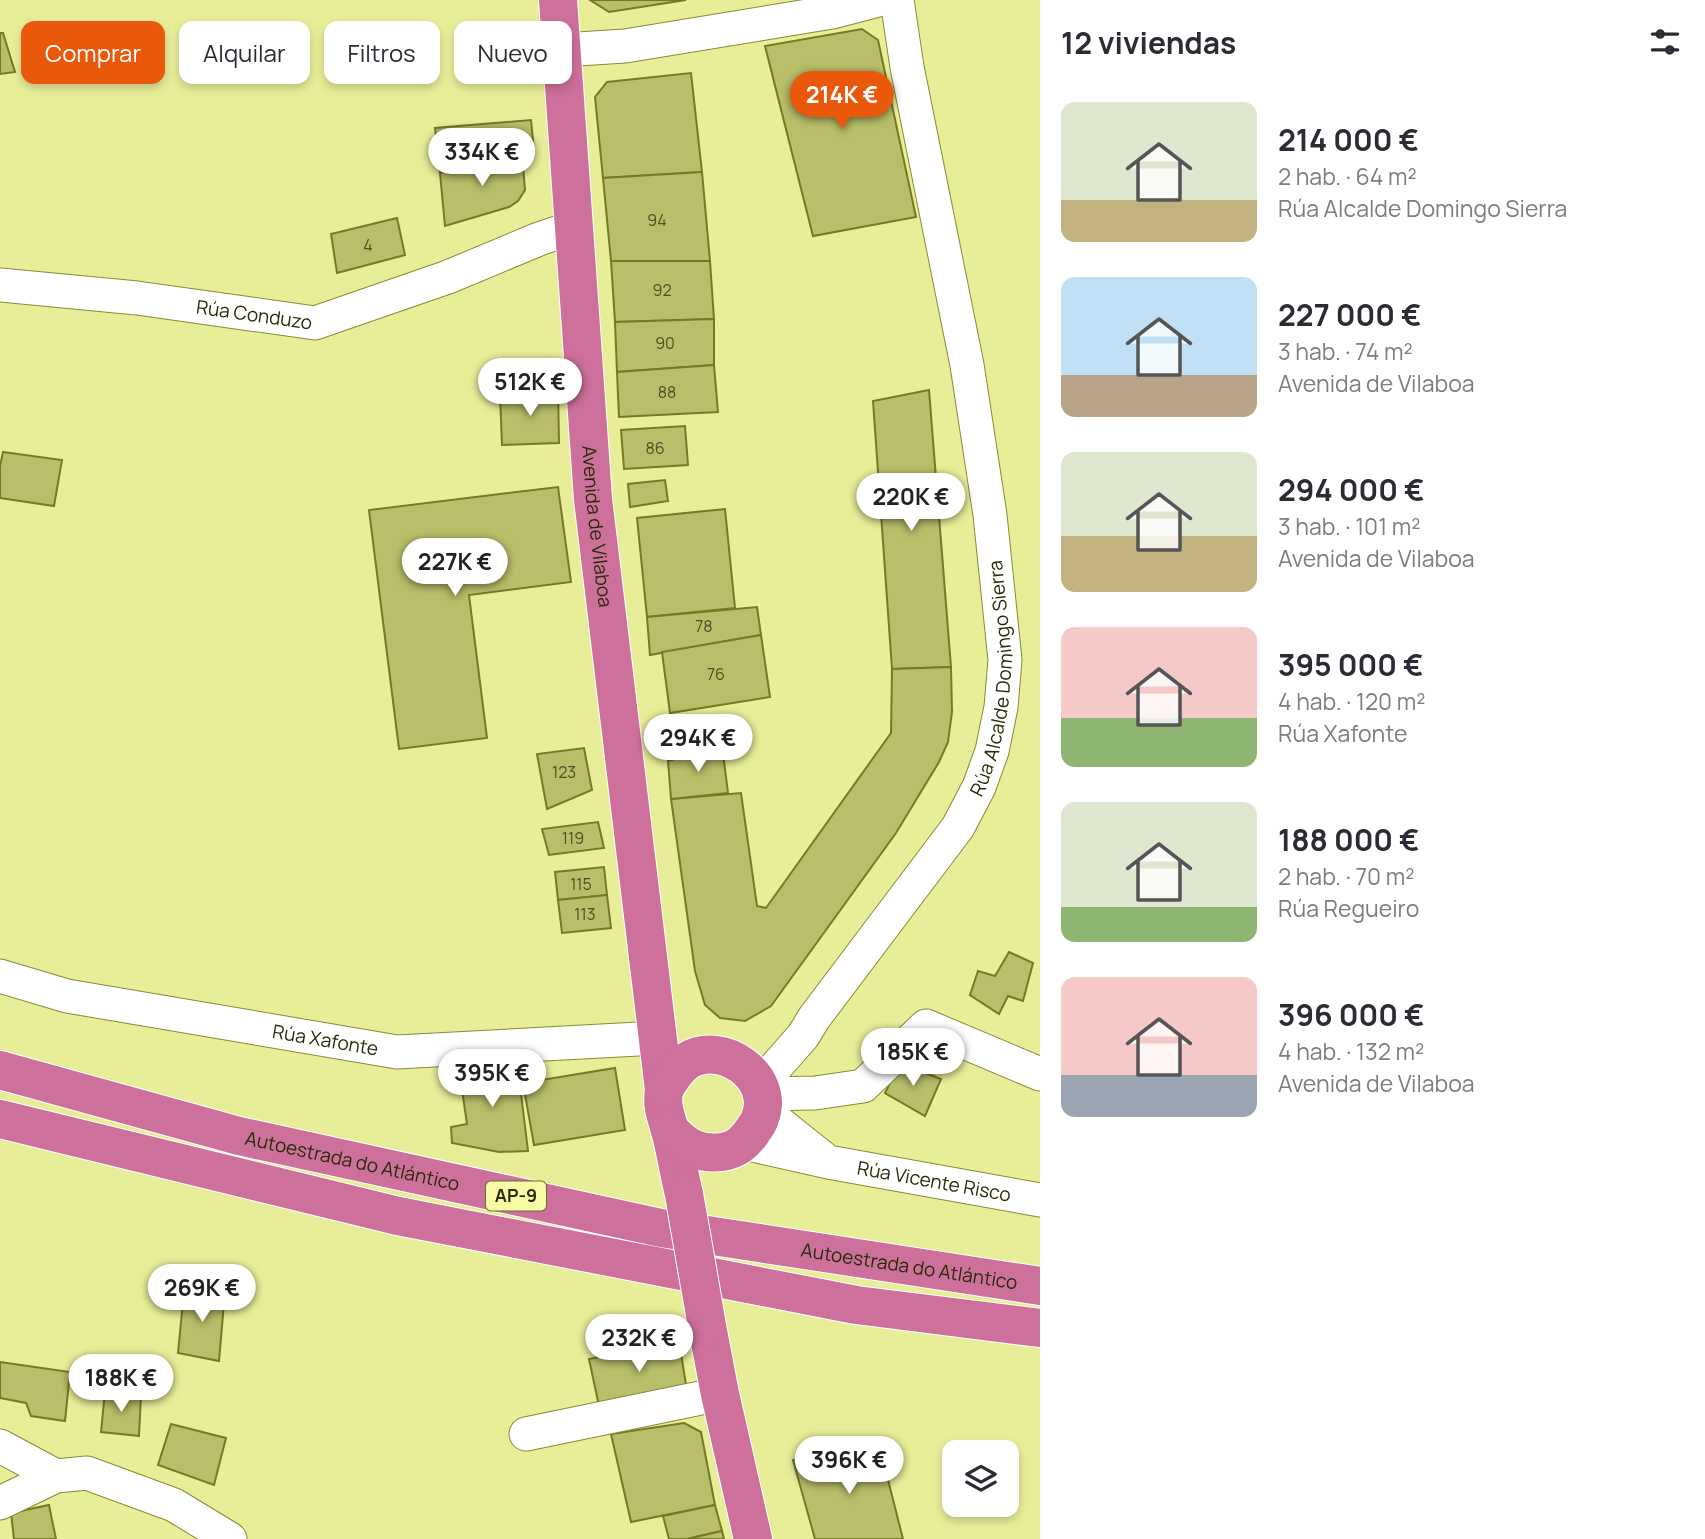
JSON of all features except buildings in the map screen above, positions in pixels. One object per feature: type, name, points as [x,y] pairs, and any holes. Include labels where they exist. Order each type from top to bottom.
[{"type":"highway","name":"Avenida de Vilaboa","points":[[558,0],[560,21]]},
{"type":"highway","name":"Avenida de Vilaboa","points":[[564,84],[593,499],[664,1090],[664,1117],[681,1140],[684,1194],[707,1326],[753,1539]]},
{"type":"highway","points":[[656,1025],[685,1038],[748,1080],[760,1119],[744,1143],[730,1151],[710,1154],[681,1140]]},
{"type":"highway","points":[[664,1090],[673,1073],[689,1060],[748,1080]]},
{"type":"highway","name":"Autoestrada do Atlántico","points":[[0,1070],[239,1136],[661,1228],[1040,1286]]},
{"type":"highway","name":"AP-9","points":[[0,1119],[398,1216],[856,1305],[1040,1328]]},
{"type":"street","points":[[572,49],[625,46],[832,12],[878,0]]},
{"type":"street","name":"Rúa Alcalde Domingo Sierra","points":[[748,1080],[803,1036],[957,827],[979,787],[992,751],[1001,706],[1005,660],[990,515],[967,365],[907,67],[897,0]]},
{"type":"street","name":"Rúa Conduzo","points":[[0,285],[137,298],[315,323],[448,277],[574,227]]},
{"type":"street","name":"Rúa Xafonte","points":[[0,976],[67,996],[397,1052],[656,1025]]},
{"type":"street","points":[[748,1080],[815,1093],[863,1086],[926,1026],[1040,1074]]},
{"type":"street","name":"Rúa Vicente Risco","points":[[748,1080],[779,1122],[828,1162]]},
{"type":"street","name":"Rúa Vicente Risco","points":[[744,1143],[828,1162],[1040,1200]]},
{"type":"street","points":[[526,1434],[720,1394]]},
{"type":"street","points":[[0,1446],[56,1476]]},
{"type":"street","points":[[0,1503],[56,1476],[87,1474],[174,1506],[230,1539]]}]
